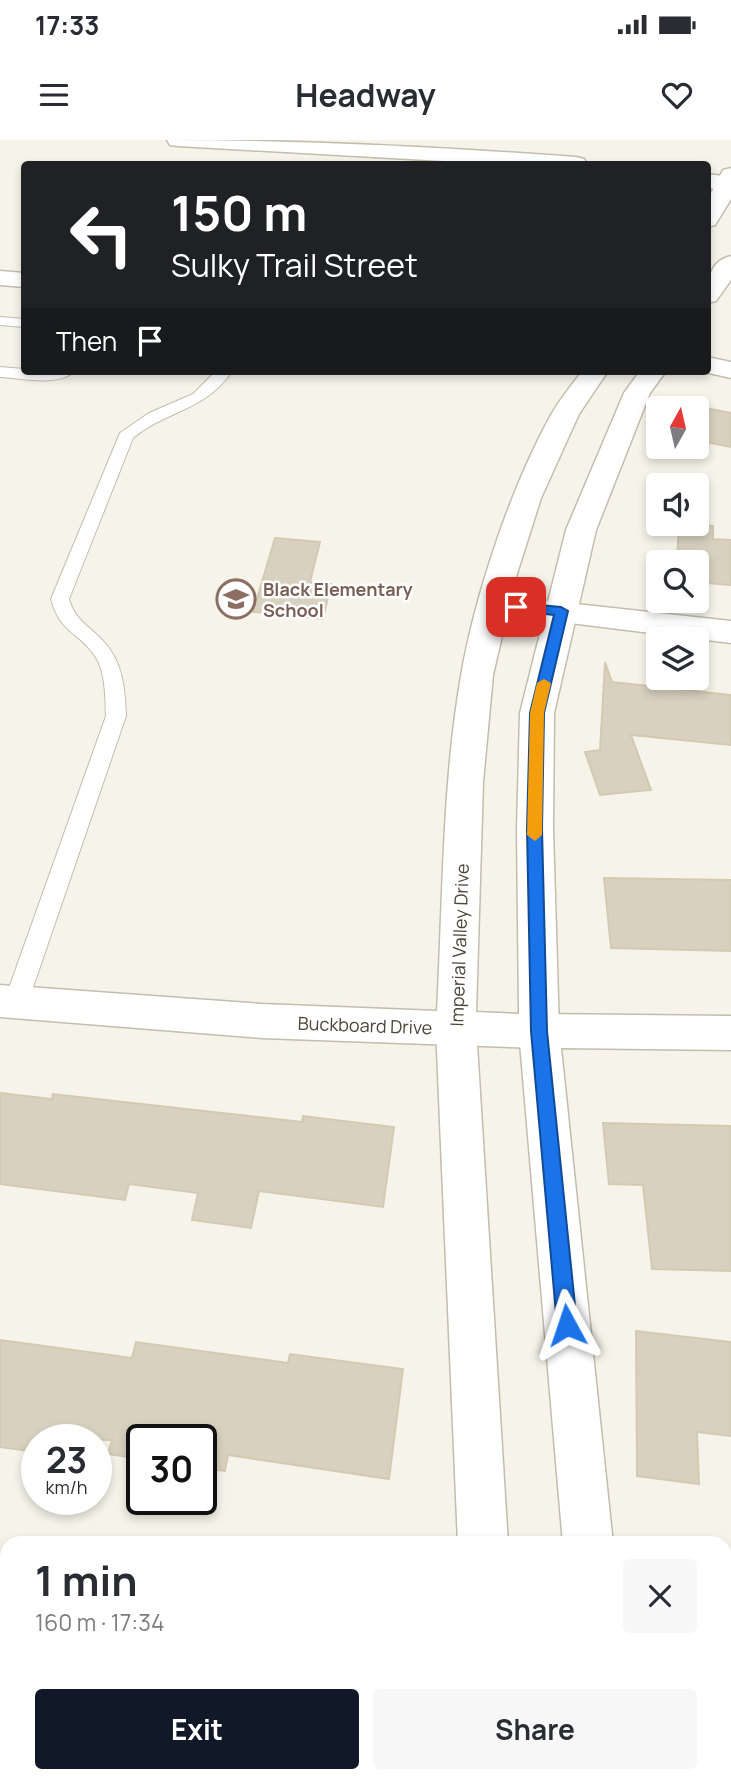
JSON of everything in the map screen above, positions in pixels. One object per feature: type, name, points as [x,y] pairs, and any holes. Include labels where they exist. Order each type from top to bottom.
[{"type":"street","points":[[178,140],[537,161]]},
{"type":"street","points":[[711,211],[724,181]]},
{"type":"street","points":[[711,290],[731,263]]},
{"type":"street","points":[[0,278],[21,280]]},
{"type":"street","points":[[711,366],[731,370]]},
{"type":"street","name":"Imperial Valley Drive","points":[[483,1536],[456,1028],[466,782],[477,675],[494,605],[527,498],[565,414],[592,375]]},
{"type":"street","points":[[587,1536],[539,1031],[534,829],[537,713],[582,530],[610,454],[637,393],[650,375]]},
{"type":"street","points":[[494,605],[731,632]]},
{"type":"street","name":"Buckboard Drive","points":[[8,1002],[262,1021],[539,1031],[731,1033]]},
{"type":"lane","points":[[0,321],[21,323]]},
{"type":"lane","points":[[0,372],[21,373]]},
{"type":"lane","points":[[8,1002],[116,716],[114,678],[102,652],[63,617],[60,599],[126,436],[145,421],[189,404],[209,392],[221,375]]},
{"type":"building","points":[[709,409],[731,413],[731,447],[709,443]]},
{"type":"building","points":[[709,526],[713,526],[713,539],[731,540],[731,585],[709,583],[709,550],[678,550],[678,536],[709,536]]},
{"type":"building","points":[[275,538],[320,542],[310,582],[331,584],[323,619],[253,612]]},
{"type":"building","points":[[605,662],[612,682],[646,686],[646,690],[685,690],[731,695],[731,745],[631,735],[651,790],[600,795],[585,752],[600,750]]},
{"type":"building","points":[[604,878],[731,880],[731,951],[611,948]]},
{"type":"building","points":[[0,1093],[52,1099],[53,1094],[302,1122],[303,1116],[394,1127],[383,1207],[259,1191],[251,1228],[192,1220],[198,1193],[129,1184],[125,1200],[0,1184]]},
{"type":"building","points":[[603,1123],[731,1126],[731,1271],[652,1269],[643,1185],[609,1184]]},
{"type":"building","points":[[636,1331],[731,1342],[731,1436],[697,1432],[699,1484],[637,1476]]},
{"type":"building","points":[[0,1340],[132,1358],[136,1342],[288,1363],[290,1354],[403,1369],[389,1479],[228,1455],[225,1471],[217,1470],[217,1424],[126,1424],[126,1457],[112,1455],[112,1424],[21,1424],[21,1450],[0,1447]]},
{"type":"slow traffic","points":[[535,835],[537,713],[544,683]]},
{"type":"place","name":"Black Elementary School","points":[[236,599]]},
{"type":"route","points":[[516,607],[561,611],[537,713],[534,829],[539,1031],[567,1325]]}]
